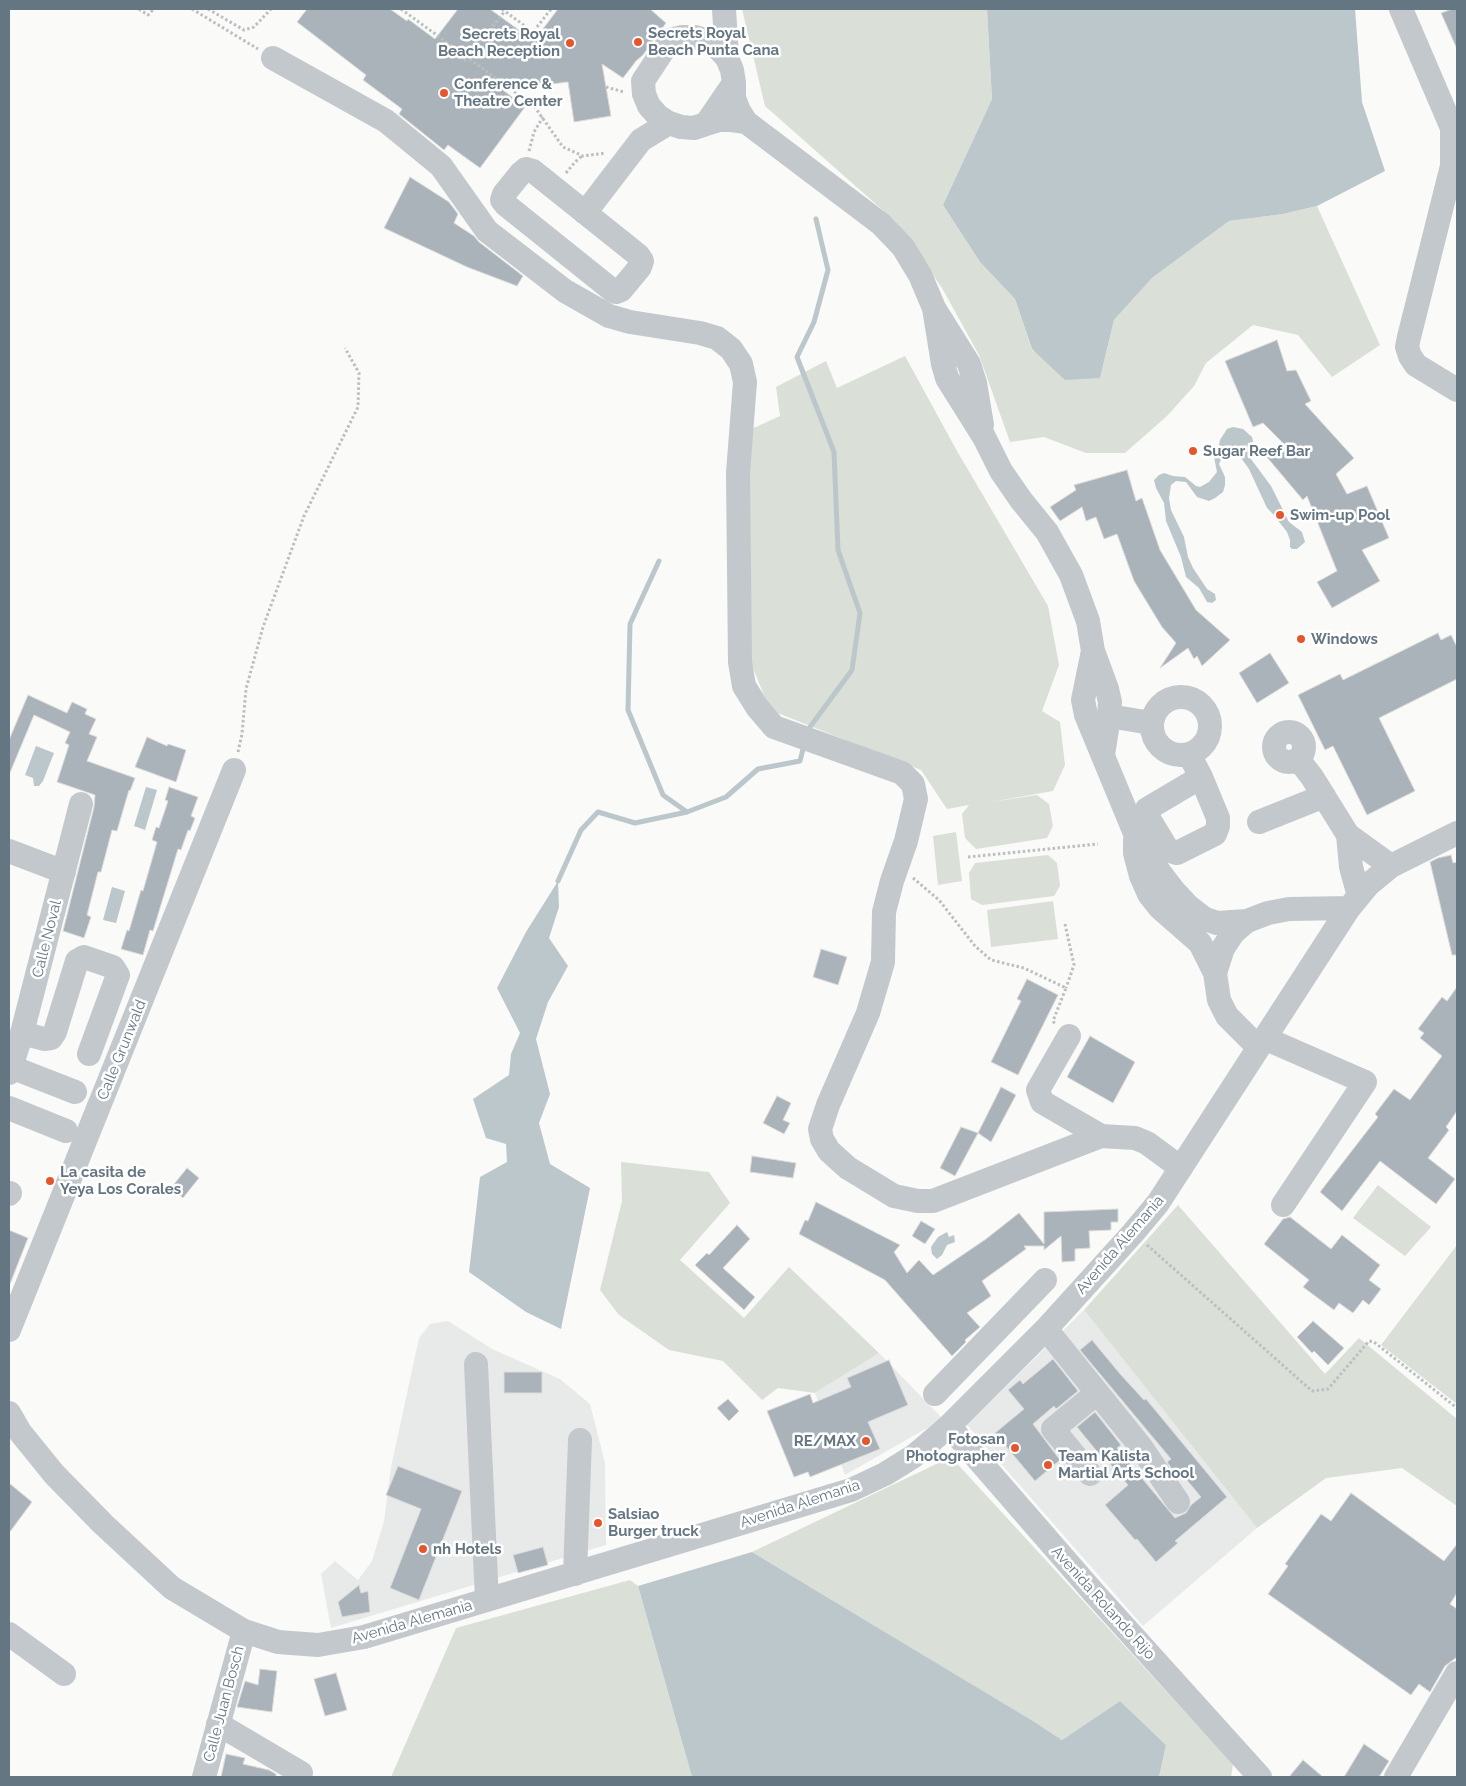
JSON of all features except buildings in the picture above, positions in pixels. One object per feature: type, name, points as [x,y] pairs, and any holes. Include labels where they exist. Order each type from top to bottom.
[{"type":"street","points":[[724,9],[727,58],[732,70],[734,98],[746,122],[881,224],[903,247],[920,275],[934,308],[947,378],[984,437],[1001,471],[1020,500],[1047,532],[1071,575],[1088,622],[1093,651],[1110,702],[1103,755]]},
{"type":"street","points":[[1402,9],[1452,128],[1455,165],[1407,347],[1416,365],[1457,390]]},
{"type":"street","points":[[727,58],[708,41],[695,37],[682,37],[670,40],[642,81],[644,94],[649,106],[668,124],[694,128],[720,120],[746,122]]},
{"type":"street","points":[[273,58],[386,120],[440,166],[487,231],[565,291],[609,316],[630,322],[700,333],[717,338],[731,349],[741,364],[745,382],[738,474],[740,662],[744,686],[757,707],[774,727],[902,773],[913,784],[916,798],[906,841],[884,912],[883,962],[868,1013],[828,1105],[820,1129],[822,1140],[829,1151],[848,1168],[894,1196],[918,1201],[933,1201],[1101,1136],[1134,1138],[1147,1143],[1181,1168]]},
{"type":"street","points":[[706,124],[734,83]]},
{"type":"street","points":[[641,140],[649,106]]},
{"type":"street","points":[[585,213],[641,140],[668,124]]},
{"type":"street","points":[[526,169],[533,171],[555,188],[638,255],[642,261],[640,267],[621,290],[616,292],[606,286],[502,200],[504,194],[526,169]]},
{"type":"street","points":[[591,306],[606,286]]},
{"type":"street","points":[[1093,651],[1083,700],[1086,715],[1134,831],[1135,853],[1141,876],[1149,894],[1188,906],[1205,919],[1217,923],[1247,921],[1268,913],[1288,909],[1354,902],[1348,835]]},
{"type":"street","points":[[1174,697],[1192,698],[1205,710],[1210,728],[1204,744],[1189,754],[1170,753],[1156,742],[1151,723],[1158,707],[1174,697]]},
{"type":"street","points":[[1109,716],[1151,723]]},
{"type":"street","points":[[1189,754],[1201,777]]},
{"type":"street","points":[[1298,759],[1312,777],[1348,835],[1391,866]]},
{"type":"street","name":"Calle Grunwald","points":[[9,1330],[234,770]]},
{"type":"street","points":[[1259,822],[1324,796]]},
{"type":"street","name":"Calle Noval","points":[[10,1070],[22,1033],[81,804]]},
{"type":"street","name":"Avenida Alemania","points":[[13,1431],[103,1524],[172,1588],[244,1631],[278,1642],[318,1645],[364,1638],[851,1490],[886,1474],[914,1456],[949,1426],[1046,1329],[1158,1203],[1261,1042],[1354,902],[1368,885],[1391,866],[1457,833]]},
{"type":"street","points":[[9,851],[64,872]]},
{"type":"street","points":[[1167,900],[1207,955],[1215,973],[1219,1000],[1226,1016],[1261,1042],[1365,1082],[1283,1205]]},
{"type":"street","points":[[1215,973],[1223,948],[1233,933],[1247,921]]},
{"type":"street","points":[[22,1033],[44,1039],[51,1038],[56,1032],[77,961],[84,957],[113,968],[118,975],[89,1054]]},
{"type":"street","points":[[1069,1036],[1038,1090],[1042,1102],[1101,1136]]},
{"type":"street","points":[[10,1070],[75,1092]]},
{"type":"street","points":[[9,1108],[66,1130]]},
{"type":"street","points":[[935,1394],[1045,1280]]},
{"type":"street","points":[[1046,1329],[1141,1447],[1178,1502]]},
{"type":"street","points":[[476,1364],[487,1600]]},
{"type":"street","points":[[1090,1474],[1053,1429],[1097,1393]]},
{"type":"street","name":"Avenida Rolando Rijo","points":[[949,1426],[1094,1593],[1260,1777]]},
{"type":"street","points":[[575,1574],[580,1440]]},
{"type":"street","name":"Calle Juan Bosch","points":[[204,1777],[244,1631]]},
{"type":"street","points":[[9,1634],[64,1674]]},
{"type":"street","points":[[1396,1777],[1457,1673]]},
{"type":"street","points":[[218,1724],[301,1773]]},
{"type":"path","points":[[139,9],[148,15],[154,9]]},
{"type":"path","points":[[192,9],[273,58]]},
{"type":"path","points":[[208,9],[244,30],[254,27],[271,9]]},
{"type":"path","points":[[401,9],[534,106],[563,147],[583,156],[604,154],[611,150]]},
{"type":"path","points":[[534,32],[551,9]]},
{"type":"path","points":[[464,60],[504,10],[539,34]]},
{"type":"path","points":[[606,87],[630,93]]},
{"type":"path","points":[[526,169],[534,132],[543,117]]},
{"type":"path","points":[[555,188],[575,162],[583,156]]},
{"type":"path","points":[[234,770],[242,734],[246,689],[263,627],[304,516],[358,407],[359,373],[345,348]]},
{"type":"path","points":[[968,857],[1098,844]]},
{"type":"path","points":[[897,865],[939,900],[974,946],[991,960],[1024,968],[1066,988]]},
{"type":"path","points":[[1065,924],[1074,965],[1052,1021],[1069,1036]]},
{"type":"path","points":[[1133,1233],[1184,1276],[1235,1324],[1312,1391],[1328,1389],[1369,1340],[1457,1408]]},
{"type":"shaded area","points":[[742,9],[987,9],[992,99],[943,205],[980,262],[1015,299],[1032,350],[1100,378],[1114,320],[1152,278],[1229,221],[1283,214],[1317,206],[1380,345],[1332,377],[1298,335],[1253,325],[1206,363],[1194,386],[1167,416],[1125,453],[1086,453],[1044,437],[1010,442],[979,355],[942,288],[895,221],[765,106]]},
{"type":"shaded area","points":[[987,9],[1355,9],[1362,102],[1385,171],[1317,206],[1283,214],[1229,221],[1152,278],[1114,320],[1100,378],[1065,380],[1032,349],[1015,299],[980,262],[943,205],[992,99]]},
{"type":"shaded area","points":[[905,356],[957,451],[1048,606],[1059,665],[1042,711],[1060,722],[1065,765],[1053,791],[991,802],[1037,795],[1049,804],[1053,826],[1047,838],[976,849],[965,838],[962,814],[969,805],[947,809],[921,770],[770,710],[751,663],[745,432],[780,416],[776,387],[826,361],[837,388]]},
{"type":"shaded area","name":"Swim-up Pool","points":[[1233,427],[1243,429],[1252,437],[1253,441],[1248,455],[1271,486],[1289,522],[1302,532],[1305,542],[1297,549],[1290,547],[1287,532],[1267,508],[1249,469],[1236,451],[1229,450],[1223,455],[1219,464],[1225,477],[1223,492],[1209,501],[1197,497],[1186,482],[1176,481],[1171,485],[1169,498],[1171,510],[1184,537],[1188,557],[1193,568],[1207,589],[1215,594],[1216,600],[1212,603],[1207,602],[1199,588],[1186,577],[1181,557],[1166,521],[1164,503],[1154,480],[1164,473],[1185,477],[1200,487],[1209,482],[1217,472],[1214,457],[1220,440],[1227,429]]},
{"type":"shaded area","points":[[36,746],[54,753],[43,781],[39,786],[34,786],[33,778],[25,775]]},
{"type":"shaded area","points":[[146,787],[157,790],[145,830],[134,826]]},
{"type":"shaded area","points":[[956,832],[962,881],[938,885],[933,836]]},
{"type":"shaded area","points":[[1048,855],[1057,863],[1060,886],[1054,896],[982,905],[971,899],[969,873],[975,863]]},
{"type":"shaded area","points":[[558,881],[559,907],[549,938],[568,966],[548,1002],[536,1039],[550,1094],[539,1123],[550,1164],[590,1188],[561,1329],[526,1312],[469,1272],[480,1177],[507,1162],[506,1144],[486,1138],[473,1099],[509,1075],[511,1054],[520,1033],[497,988],[526,932]]},
{"type":"shaded area","points":[[112,887],[125,891],[116,923],[103,920]]},
{"type":"shaded area","points":[[1053,901],[1058,939],[991,947],[987,910]]},
{"type":"shaded area","points":[[621,1162],[709,1172],[730,1203],[680,1260],[744,1318],[789,1267],[879,1353],[815,1393],[778,1388],[762,1400],[723,1361],[669,1350],[619,1315],[600,1290],[622,1201]]},
{"type":"shaded area","points":[[1378,1185],[1431,1227],[1405,1256],[1353,1218]]},
{"type":"shaded area","points":[[1178,1205],[1325,1374],[1359,1338],[1457,1419],[1457,1506],[1402,1468],[1326,1478],[1257,1528],[1084,1310]]},
{"type":"shaded area","points":[[947,1232],[949,1237],[954,1235],[955,1242],[947,1245],[942,1255],[937,1259],[932,1254],[931,1247],[938,1237]]},
{"type":"shaded area","points":[[1457,1245],[1457,1404],[1381,1345]]},
{"type":"shaded area","points":[[1084,1310],[1257,1528],[1143,1626],[967,1425]]},
{"type":"shaded area","points":[[448,1321],[492,1349],[560,1379],[590,1404],[605,1463],[606,1545],[331,1628],[321,1574],[335,1561],[358,1580],[372,1561],[384,1521],[391,1467],[419,1338],[430,1324]]},
{"type":"shaded area","points":[[879,1353],[943,1419],[845,1475],[815,1393]]},
{"type":"shaded area","points":[[951,1457],[1233,1764],[1231,1777],[1159,1777],[1166,1745],[1120,1701],[1062,1740],[752,1552]]},
{"type":"shaded area","points":[[752,1552],[1062,1740],[1120,1701],[1166,1745],[1159,1777],[692,1777],[638,1586]]},
{"type":"shaded area","points":[[630,1580],[638,1586],[692,1777],[391,1777],[456,1628]]},
{"type":"waterway","points":[[808,732],[852,670],[860,613],[838,550],[834,452],[797,357],[814,322],[828,270],[816,219]]},
{"type":"waterway","points":[[659,561],[630,624],[628,710],[663,795],[687,812]]},
{"type":"waterway","points":[[558,881],[581,830],[598,812],[635,823],[687,812],[726,797],[758,769],[800,761],[804,745]]},
{"type":"place","name":"Secrets Royal Beach Punta Cana","points":[[638,42]]},
{"type":"place","name":"Secrets Royal Beach Reception","points":[[570,43]]},
{"type":"place","name":"Conference & Theatre Center","points":[[444,93]]},
{"type":"place","name":"Sugar Reef Bar","points":[[1193,451]]},
{"type":"place","name":"Swim-up Pool","points":[[1280,515]]},
{"type":"place","name":"Windows","points":[[1301,639]]},
{"type":"place","name":"La casita de Yeya Los Corales","points":[[50,1181]]},
{"type":"place","name":"RE/MAX","points":[[866,1441]]},
{"type":"place","name":"Fotosan Photographer","points":[[1015,1448]]},
{"type":"place","name":"Team Kalista Martial Arts School","points":[[1048,1465]]},
{"type":"place","name":"Salsiao Burger truck","points":[[598,1523]]},
{"type":"place","name":"nh Hotels","points":[[423,1549]]}]
